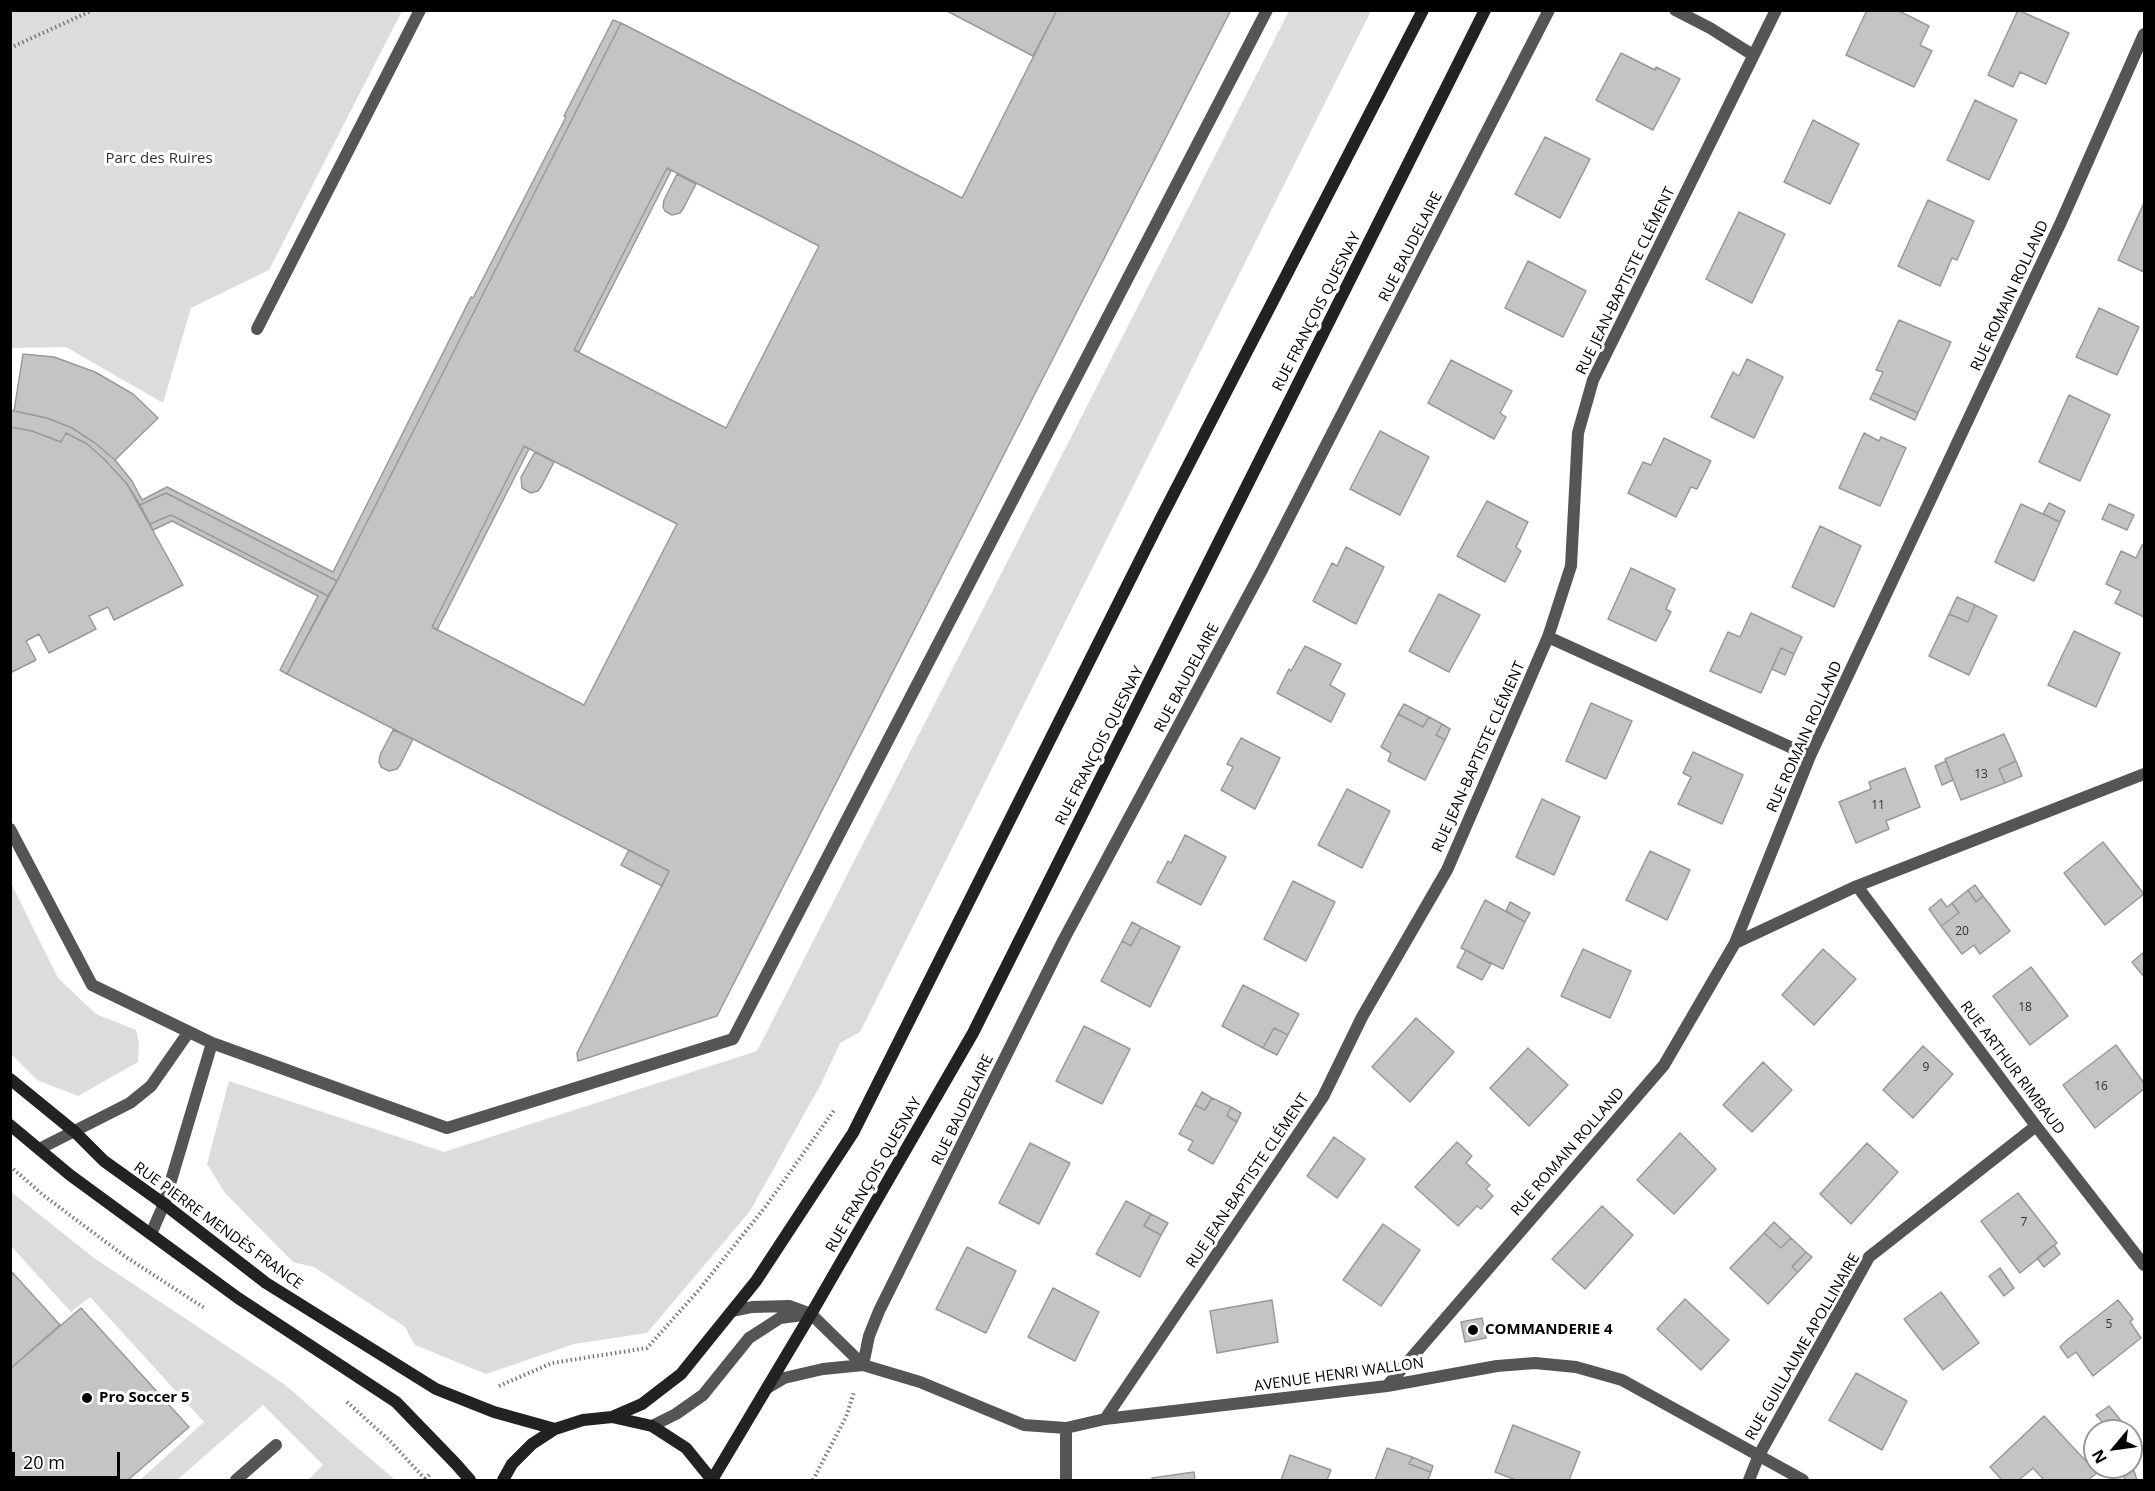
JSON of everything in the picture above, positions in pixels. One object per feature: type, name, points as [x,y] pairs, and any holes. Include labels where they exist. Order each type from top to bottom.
[{"type":"street","points":[[257,329],[420,10]]},
{"type":"street","points":[[10,829],[92,986],[212,1043],[447,1128],[733,1039],[1267,10]]},
{"type":"street","name":"RUE FRANÇOIS QUESNAY","points":[[503,1480],[512,1464],[532,1444],[555,1429],[583,1420],[612,1417],[642,1404],[681,1374],[756,1281],[853,1133],[1159,522],[1423,10]]},
{"type":"street","name":"RUE FRANÇOIS QUESNAY","points":[[612,1417],[652,1426],[686,1448],[712,1480],[973,1034],[1485,10]]},
{"type":"street","name":"RUE BAUDELAIRE","points":[[863,1365],[869,1336],[879,1311],[1059,949],[1262,570],[1549,10]]},
{"type":"street","points":[[1675,10],[1754,55]]},
{"type":"street","name":"RUE JEAN-BAPTISTE CLÉMENT","points":[[1105,1419],[1323,1097],[1362,1017],[1447,870],[1548,637],[1571,566],[1578,433],[1593,380],[1776,10]]},
{"type":"street","name":"RUE ROMAIN ROLLAND","points":[[1387,1386],[1664,1065],[1735,943],[1810,756],[2061,222],[2145,34]]},
{"type":"street","points":[[1548,637],[1810,756]]},
{"type":"street","points":[[1735,943],[1857,886],[2145,774]]},
{"type":"street","name":"RUE ARTHUR RIMBAUD","points":[[1857,886],[2036,1126],[2145,1265]]},
{"type":"street","points":[[39,1149],[130,1103],[151,1086],[188,1033]]},
{"type":"street","points":[[151,1234],[164,1204],[212,1043]]},
{"type":"street","name":"RUE PIERRE MENDÈS FRANCE","points":[[10,1079],[75,1131],[104,1161],[266,1283],[436,1389],[495,1412],[555,1429]]},
{"type":"street","points":[[10,1125],[70,1175],[238,1298],[396,1402],[470,1480]]},
{"type":"street","name":"RUE GUILLAUME APOLLINAIRE","points":[[1749,1480],[1759,1455],[1869,1257],[2036,1126]]},
{"type":"street","points":[[733,1311],[752,1307],[789,1306],[811,1314]]},
{"type":"street","points":[[652,1426],[676,1414],[703,1395],[749,1338],[780,1318],[811,1314]]},
{"type":"street","name":"AVENUE HENRI WALLON","points":[[811,1314],[863,1365]]},
{"type":"street","name":"AVENUE HENRI WALLON","points":[[767,1388],[784,1378],[823,1369],[863,1365],[920,1382],[1024,1425],[1066,1428],[1105,1419],[1387,1386],[1497,1365],[1535,1363],[1576,1367],[1622,1380],[1803,1480]]},
{"type":"street","points":[[1066,1428],[1066,1480]]},
{"type":"street","points":[[236,1480],[276,1445]]},
{"type":"path","points":[[10,48],[93,10]]},
{"type":"path","points":[[495,1394],[498,1387],[552,1363],[647,1348],[698,1291],[766,1206],[835,1109]]},
{"type":"path","points":[[813,1480],[846,1417],[863,1365]]},
{"type":"green space","name":"Parc des Ruires","points":[[10,11],[402,11],[269,270],[191,308],[163,403],[66,347],[11,348]]},
{"type":"green space","points":[[1289,11],[1371,11],[860,1032],[840,1043],[821,1084],[750,1211],[647,1333],[574,1344],[486,1374],[415,1345],[405,1327],[314,1267],[293,1262],[225,1193],[207,1164],[229,1081],[444,1152],[757,1051]]},
{"type":"green space","points":[[11,883],[58,978],[96,1014],[136,1030],[139,1043],[138,1062],[78,1096],[37,1080],[11,1054]]},
{"type":"green space","points":[[10,1191],[94,1258],[284,1384],[395,1480],[308,1480],[323,1465],[263,1405],[177,1480],[140,1480],[204,1422],[90,1297],[71,1312],[11,1246]]},
{"type":"building","points":[[945,10],[1057,10],[1033,56]]},
{"type":"building","points":[[1057,10],[1231,10],[717,1016],[578,1061],[577,1053],[669,871],[287,674],[337,581],[621,23],[962,198]],"holes":[[[667,168],[819,246],[726,428],[574,350]],[[524,446],[677,524],[584,705],[432,627]]]},
{"type":"building","points":[[1867,10],[1897,10],[1929,26],[1920,45],[1932,51],[1914,87],[1846,55]]},
{"type":"building","points":[[2018,10],[2069,33],[2046,84],[2020,72],[2013,87],[1988,75]]},
{"type":"building","points":[[613,20],[621,23],[337,581],[166,493],[140,505],[127,484],[104,459],[87,444],[66,433],[61,442],[32,431],[10,427],[10,410],[47,418],[72,428],[115,460],[132,481],[142,500],[167,487],[333,572],[471,297],[473,298],[566,117],[564,116]]},
{"type":"building","points":[[1621,53],[1655,70],[1656,67],[1680,79],[1653,130],[1596,100]]},
{"type":"building","points":[[1975,100],[2017,120],[1989,180],[1947,160]]},
{"type":"building","points":[[1813,120],[1859,144],[1830,204],[1784,182]]},
{"type":"building","points":[[1545,137],[1590,159],[1560,218],[1515,194]]},
{"type":"building","points":[[667,168],[671,171],[579,352],[574,350]]},
{"type":"building","points":[[677,174],[696,184],[680,213],[672,215],[663,207],[664,200]]},
{"type":"building","points":[[1928,200],[1974,221],[1957,260],[1952,258],[1940,286],[1898,266]]},
{"type":"building","points":[[2144,205],[2144,272],[2118,260]]},
{"type":"building","points":[[1739,212],[1785,234],[1752,303],[1706,279]]},
{"type":"building","points":[[1528,261],[1586,291],[1563,337],[1505,308]]},
{"type":"building","points":[[2099,308],[2139,327],[2117,375],[2076,357]]},
{"type":"building","points":[[1899,320],[1951,342],[1918,413],[1873,393],[1883,372],[1876,370]]},
{"type":"building","points":[[23,354],[54,357],[95,372],[133,394],[158,418],[115,460],[72,428],[47,418],[14,411]]},
{"type":"building","points":[[1747,359],[1783,377],[1754,438],[1711,417],[1733,372],[1739,376]]},
{"type":"building","points":[[1451,360],[1512,391],[1500,413],[1506,417],[1494,439],[1428,403]]},
{"type":"building","points":[[1873,393],[1918,413],[1915,420],[1870,399]]},
{"type":"building","points":[[2069,395],[2110,415],[2080,481],[2039,462]]},
{"type":"building","points":[[10,427],[32,431],[61,442],[66,433],[87,444],[104,459],[127,484],[183,585],[114,620],[108,607],[89,616],[96,629],[49,653],[39,634],[26,641],[36,660],[10,673]]},
{"type":"building","points":[[1380,431],[1429,457],[1400,515],[1350,489]]},
{"type":"building","points":[[1864,433],[1879,441],[1881,437],[1906,448],[1880,506],[1839,488]]},
{"type":"building","points":[[1664,438],[1711,461],[1697,489],[1691,487],[1676,517],[1628,493],[1643,462],[1651,465]]},
{"type":"building","points":[[524,446],[529,449],[437,630],[432,627]]},
{"type":"building","points":[[535,452],[554,462],[541,487],[538,491],[531,493],[522,488],[521,477]]},
{"type":"building","points":[[166,493],[337,581],[328,596],[171,515],[150,524],[140,505]]},
{"type":"building","points":[[1487,501],[1528,522],[1516,547],[1521,551],[1505,582],[1457,556]]},
{"type":"building","points":[[2049,503],[2065,511],[2060,522],[2043,514]]},
{"type":"building","points":[[2021,504],[2060,522],[2034,581],[1995,562]]},
{"type":"building","points":[[2109,504],[2134,515],[2127,530],[2102,519]]},
{"type":"building","points":[[171,515],[328,596],[287,674],[280,670],[318,596],[172,521],[153,530],[150,524]]},
{"type":"building","points":[[1820,526],[1861,546],[1834,607],[1792,587]]},
{"type":"building","points":[[2142,545],[2144,546],[2144,617],[2115,603],[2121,591],[2106,584],[2121,551],[2136,558]]},
{"type":"building","points":[[1346,547],[1384,567],[1356,624],[1313,601],[1332,563],[1337,566]]},
{"type":"building","points":[[1631,568],[1675,589],[1666,609],[1671,612],[1656,641],[1608,619]]},
{"type":"building","points":[[1439,594],[1480,615],[1449,672],[1409,651]]},
{"type":"building","points":[[1957,597],[1975,605],[1968,622],[1949,614]]},
{"type":"building","points":[[1975,605],[1997,616],[1969,675],[1929,656],[1949,614],[1968,622]]},
{"type":"building","points":[[1751,613],[1802,637],[1794,654],[1781,648],[1761,693],[1710,671],[1728,632],[1740,637]]},
{"type":"building","points":[[2074,631],[2120,653],[2096,707],[2048,685]]},
{"type":"building","points":[[1305,646],[1341,664],[1330,685],[1345,694],[1331,722],[1277,693],[1289,669],[1291,671]]},
{"type":"building","points":[[1781,648],[1794,654],[1785,675],[1772,669]]},
{"type":"building","points":[[1591,703],[1632,721],[1606,779],[1566,761]]},
{"type":"building","points":[[1404,704],[1429,717],[1423,727],[1398,714]]},
{"type":"building","points":[[1398,714],[1423,727],[1429,717],[1442,724],[1436,735],[1445,740],[1425,780],[1388,761],[1391,753],[1381,747]]},
{"type":"building","points":[[1442,724],[1450,729],[1445,740],[1436,735]]},
{"type":"building","points":[[393,730],[413,739],[397,769],[389,771],[381,767],[379,762],[380,755]]},
{"type":"building","points":[[2004,734],[2016,761],[1999,769],[2005,783],[1961,800],[1945,759]]},
{"type":"building","points":[[1241,738],[1280,758],[1255,809],[1221,790],[1233,767],[1227,764]]},
{"type":"building","points":[[1693,752],[1743,775],[1722,824],[1678,804],[1691,777],[1683,773]]},
{"type":"building","points":[[1946,761],[1953,780],[1942,785],[1935,766]]},
{"type":"building","points":[[2016,761],[2022,776],[2005,783],[1999,769]]},
{"type":"building","points":[[1905,768],[1920,807],[1886,821],[1889,829],[1856,843],[1839,802],[1871,789],[1869,782]]},
{"type":"building","points":[[1347,789],[1390,811],[1362,868],[1318,845]]},
{"type":"building","points":[[1542,799],[1580,817],[1554,875],[1516,857]]},
{"type":"building","points":[[1185,835],[1226,857],[1201,905],[1157,882],[1168,861],[1171,863]]},
{"type":"building","points":[[2103,842],[2144,894],[2105,925],[2064,873]]},
{"type":"building","points":[[629,850],[669,871],[662,886],[621,865]]},
{"type":"building","points":[[1650,851],[1690,870],[1667,920],[1626,900]]},
{"type":"building","points":[[1293,881],[1335,902],[1306,961],[1264,939]]},
{"type":"building","points":[[1975,885],[1983,896],[1976,902],[1968,890]]},
{"type":"building","points":[[1968,890],[1976,902],[1983,896],[2010,931],[1980,954],[1974,945],[1962,954],[1941,926],[1959,913],[1952,903]]},
{"type":"building","points":[[1941,899],[1947,907],[1952,903],[1959,913],[1941,926],[1929,909]]},
{"type":"building","points":[[1485,900],[1525,922],[1503,969],[1461,948]]},
{"type":"building","points":[[1510,902],[1530,913],[1525,922],[1506,911]]},
{"type":"building","points":[[1132,922],[1141,927],[1131,946],[1122,941]]},
{"type":"building","points":[[1141,927],[1180,947],[1150,1007],[1101,981],[1122,941],[1131,946]]},
{"type":"building","points":[[1583,949],[1631,971],[1610,1018],[1561,996]]},
{"type":"building","points":[[1823,949],[1856,979],[1814,1025],[1782,995]]},
{"type":"building","points":[[1466,950],[1491,964],[1482,980],[1457,967]]},
{"type":"building","points":[[2144,952],[2144,977],[2132,962]]},
{"type":"building","points":[[2031,967],[2068,1016],[2030,1045],[1993,996]]},
{"type":"building","points":[[1243,985],[1299,1014],[1288,1035],[1274,1028],[1263,1048],[1222,1026]]},
{"type":"building","points":[[1416,1018],[1454,1052],[1410,1102],[1372,1067]]},
{"type":"building","points":[[1084,1026],[1130,1049],[1102,1104],[1056,1081]]},
{"type":"building","points":[[1274,1028],[1288,1035],[1277,1055],[1263,1048]]},
{"type":"building","points":[[2116,1045],[2144,1083],[2144,1089],[2095,1128],[2063,1085]]},
{"type":"building","points":[[1923,1046],[1953,1074],[1913,1118],[1883,1090]]},
{"type":"building","points":[[1528,1048],[1568,1085],[1529,1126],[1490,1088]]},
{"type":"building","points":[[1763,1062],[1792,1090],[1752,1132],[1723,1105]]},
{"type":"building","points":[[1202,1092],[1212,1098],[1205,1110],[1195,1105]]},
{"type":"building","points":[[1212,1098],[1231,1107],[1227,1116],[1237,1122],[1213,1164],[1188,1150],[1193,1141],[1179,1134],[1195,1105],[1205,1110]]},
{"type":"building","points":[[1231,1107],[1241,1113],[1237,1122],[1227,1116]]},
{"type":"building","points":[[1680,1133],[1716,1169],[1674,1214],[1637,1180]]},
{"type":"building","points":[[1334,1137],[1365,1159],[1337,1198],[1307,1176]]},
{"type":"building","points":[[1457,1142],[1472,1156],[1466,1163],[1490,1185],[1486,1189],[1493,1196],[1481,1209],[1477,1206],[1458,1226],[1415,1187]]},
{"type":"building","points":[[1030,1143],[1070,1163],[1039,1224],[999,1203]]},
{"type":"building","points":[[1867,1143],[1898,1172],[1851,1224],[1820,1194]]},
{"type":"building","points":[[2018,1193],[2057,1243],[2020,1273],[1981,1221]]},
{"type":"building","points":[[1126,1201],[1151,1214],[1144,1226],[1161,1235],[1140,1277],[1096,1254]]},
{"type":"building","points":[[1602,1206],[1633,1235],[1585,1289],[1552,1259]]},
{"type":"building","points":[[1151,1214],[1168,1223],[1161,1235],[1144,1226]]},
{"type":"building","points":[[1774,1222],[1791,1238],[1781,1248],[1764,1233]]},
{"type":"building","points":[[1383,1224],[1420,1250],[1381,1306],[1343,1280]]},
{"type":"building","points":[[1764,1233],[1781,1248],[1791,1238],[1806,1252],[1792,1267],[1798,1272],[1768,1304],[1730,1268]]},
{"type":"building","points":[[2054,1245],[2060,1254],[2044,1267],[2037,1258]]},
{"type":"building","points":[[967,1247],[1016,1271],[986,1333],[936,1309]]},
{"type":"building","points":[[1806,1252],[1812,1257],[1798,1272],[1792,1267]]},
{"type":"building","points":[[2000,1268],[2014,1288],[2004,1296],[1989,1276]]},
{"type":"building","points":[[10,1270],[60,1325],[10,1369]]},
{"type":"building","points":[[1053,1288],[1099,1312],[1075,1361],[1028,1337]]},
{"type":"building","points":[[1941,1292],[1979,1343],[1943,1370],[1904,1319]]},
{"type":"building","points":[[1685,1299],[1729,1340],[1701,1370],[1657,1329]]},
{"type":"building","points":[[1272,1300],[1278,1342],[1217,1353],[1210,1311]]},
{"type":"building","points":[[2118,1300],[2133,1319],[2130,1322],[2141,1338],[2093,1376],[2076,1352],[2068,1358],[2060,1347]]},
{"type":"building","name":"Pro Soccer 5","points":[[81,1308],[189,1427],[128,1480],[10,1480],[10,1369]]},
{"type":"building","name":"COMMANDERIE 4","points":[[1482,1318],[1486,1338],[1465,1342],[1461,1322]]},
{"type":"building","points":[[1856,1373],[1907,1401],[1882,1450],[1829,1420]]},
{"type":"building","points":[[2109,1406],[2120,1419],[2100,1419],[2096,1415]]},
{"type":"building","points":[[2044,1416],[2083,1458],[2083,1479],[2089,1479],[2044,1480],[2033,1468],[2019,1480],[2002,1480],[1990,1467]]},
{"type":"building","points":[[1513,1425],[1580,1452],[1569,1480],[1516,1480],[1495,1472]]},
{"type":"building","points":[[1387,1448],[1412,1457],[1409,1464],[1431,1472],[1428,1480],[1375,1480]]},
{"type":"building","points":[[1290,1455],[1331,1470],[1327,1480],[1281,1480]]},
{"type":"building","points":[[1412,1457],[1433,1466],[1431,1472],[1409,1464]]},
{"type":"building","points":[[1194,1472],[1195,1480],[1152,1480],[1152,1478]]},
{"type":"place","name":"COMMANDERIE 4","points":[[1473,1330]]},
{"type":"place","name":"Pro Soccer 5","points":[[87,1398]]}]
